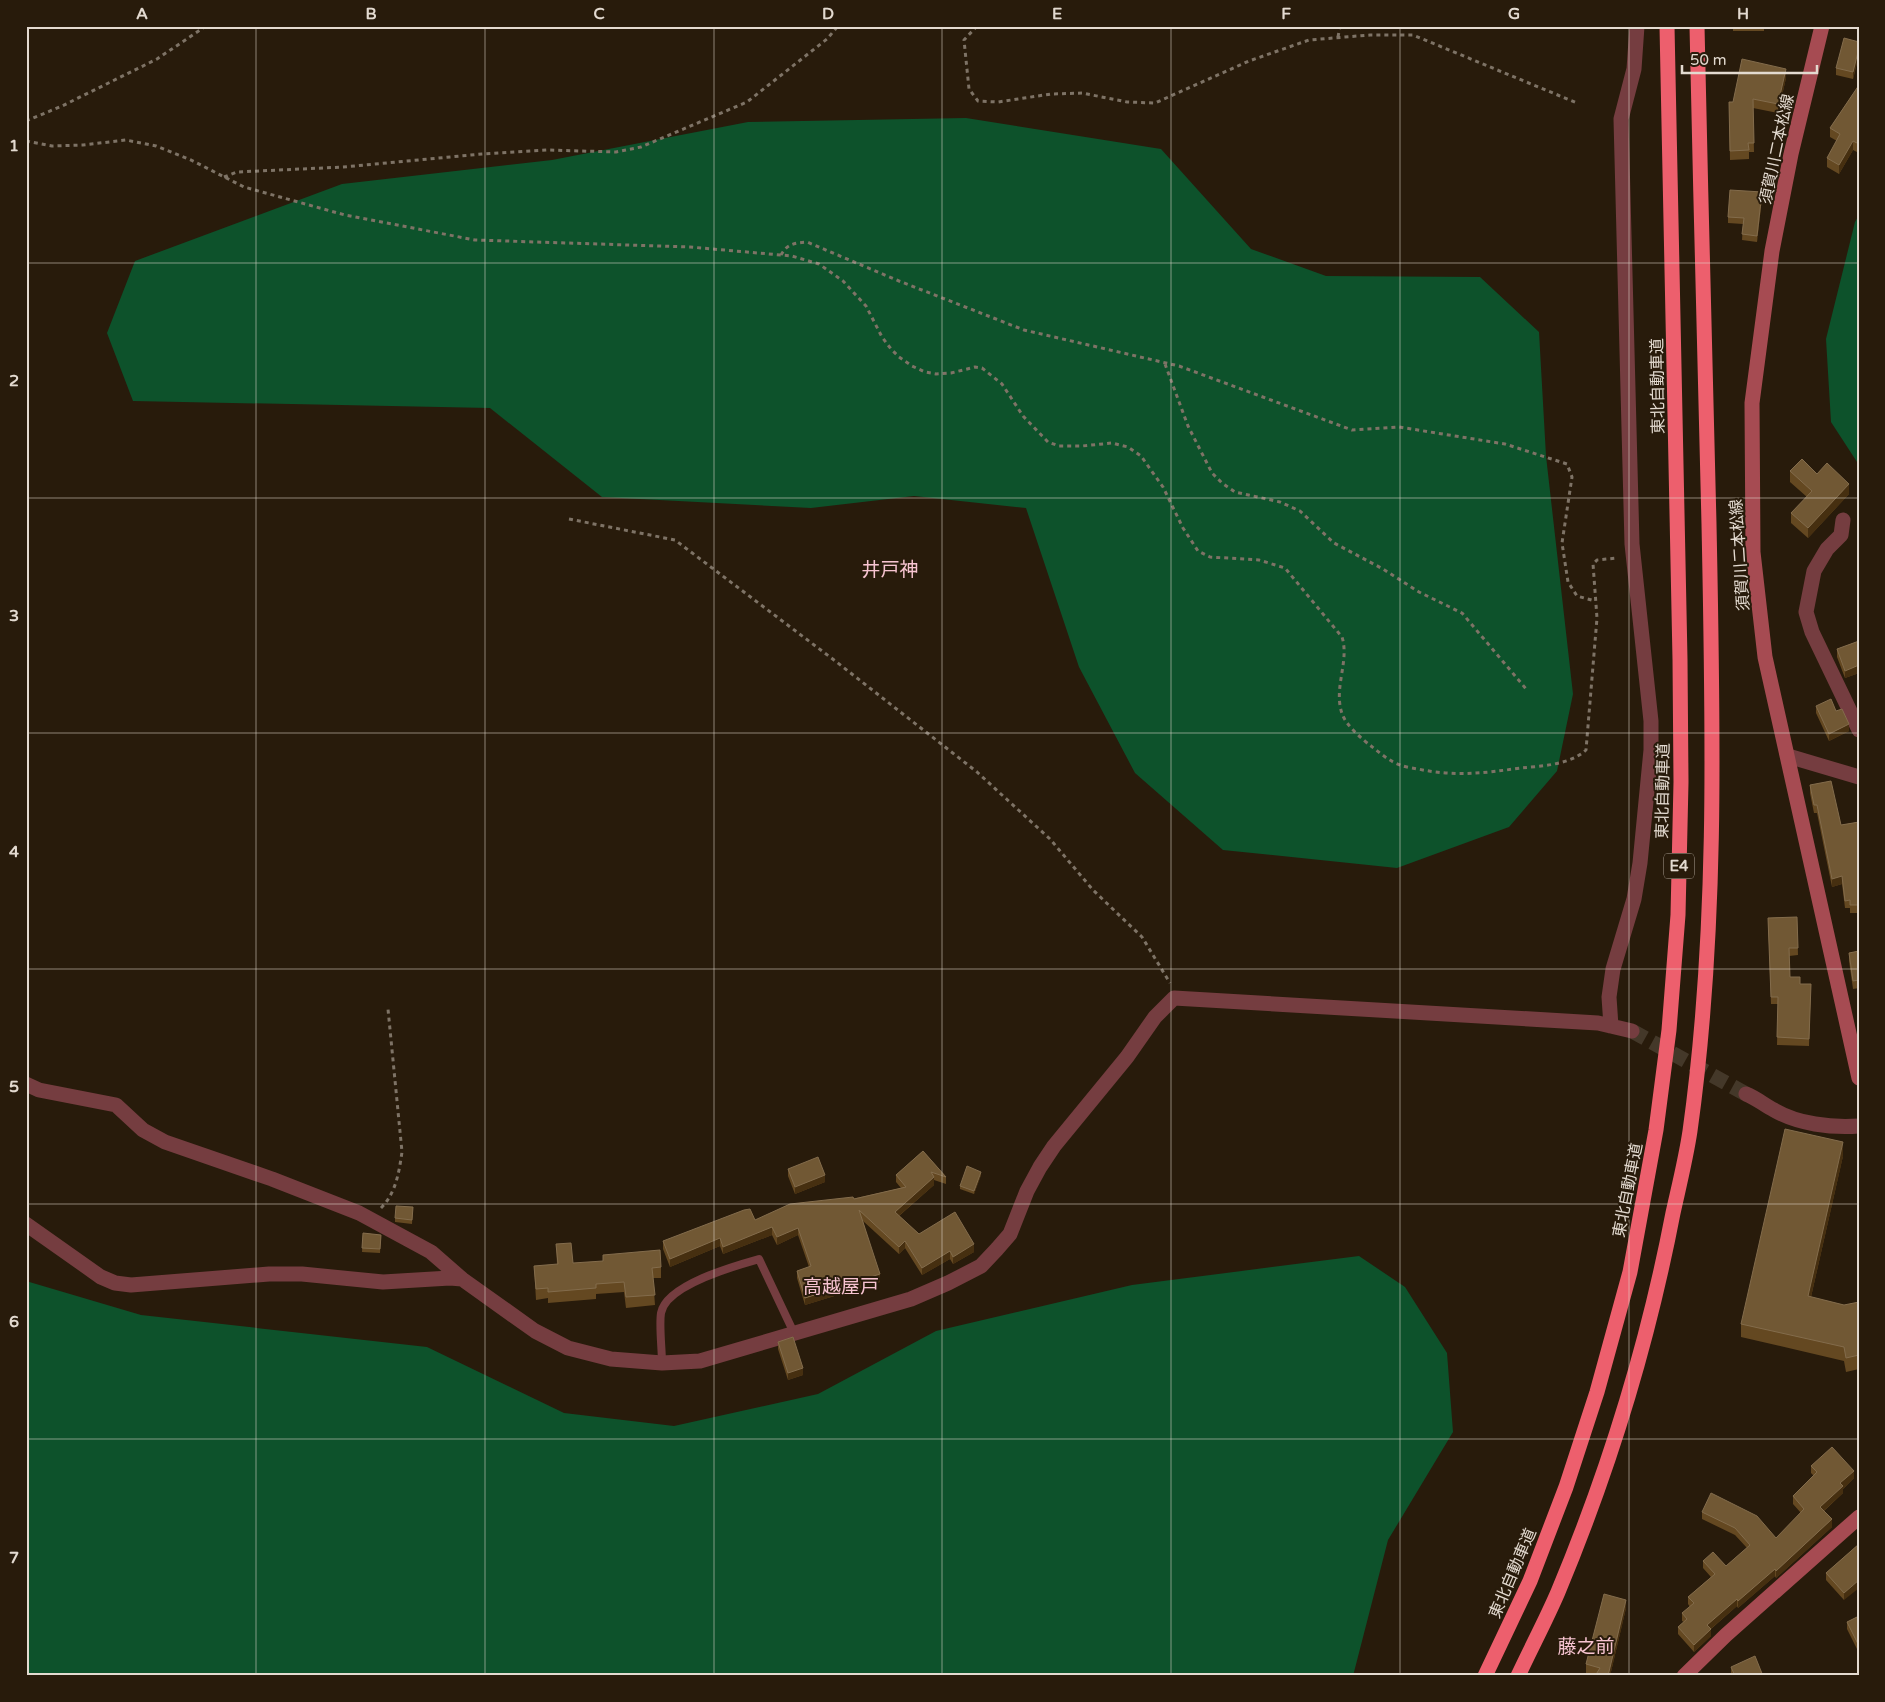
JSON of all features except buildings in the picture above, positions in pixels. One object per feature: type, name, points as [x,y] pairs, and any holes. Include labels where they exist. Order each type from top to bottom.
[{"type":"highway","name":"東北自動車道","points":[[1485,1676],[1530,1581],[1566,1487],[1597,1392],[1630,1272],[1656,1130],[1670,1030],[1678,915],[1681,782],[1667,26]]},
{"type":"highway","name":"E4","points":[[1518,1676],[1557,1594],[1596,1494],[1627,1402],[1661,1278],[1690,1133],[1709,918],[1712,786],[1712,657],[1697,26]]},
{"type":"main road","name":"須賀川二本松線","points":[[1822,26],[1791,154],[1772,251],[1752,403],[1753,552],[1765,658],[1859,1078]]},
{"type":"main road","points":[[1684,1676],[1726,1635],[1859,1517]]},
{"type":"street","points":[[1611,1026],[1609,997],[1614,969],[1634,899],[1640,863],[1651,750],[1651,721],[1634,558],[1621,119],[1634,69],[1637,26]]},
{"type":"street","points":[[1843,520],[1840,534],[1827,549],[1814,570],[1806,612],[1812,632],[1859,730]]},
{"type":"street","points":[[1788,756],[1859,778]]},
{"type":"street","points":[[26,1084],[39,1090],[116,1105],[143,1130],[165,1142],[272,1179],[359,1213],[431,1252],[462,1280],[535,1331],[568,1348],[611,1359],[662,1363],[700,1362],[911,1298],[948,1283],[981,1266],[1010,1234],[1027,1191],[1054,1146],[1127,1057],[1155,1018],[1174,998],[1598,1023],[1632,1031]]},
{"type":"street","points":[[1746,1094],[1762,1101],[1773,1110],[1794,1119],[1823,1126],[1859,1126]]},
{"type":"street","points":[[26,1224],[101,1277],[115,1283],[131,1285],[269,1274],[302,1274],[383,1282],[450,1278],[462,1280]]},
{"type":"lane","points":[[662,1363],[661,1314],[664,1304],[680,1290],[707,1276],[759,1259],[794,1333]]},
{"type":"path","points":[[26,121],[62,106],[157,59],[206,26]]},
{"type":"path","points":[[224,177],[237,172],[342,167],[482,154],[547,150],[616,152],[641,147],[747,102],[826,39],[838,26]]},
{"type":"path","points":[[977,26],[964,40],[969,89],[978,101],[998,102],[1051,94],[1082,94],[1127,102],[1155,103],[1249,61],[1309,40],[1370,35],[1413,35],[1577,103]]},
{"type":"path","points":[[1338,37],[1340,26]]},
{"type":"path","points":[[26,140],[52,146],[126,140],[156,146],[191,160],[244,187],[345,215],[475,240],[690,248],[792,256],[819,264],[843,281],[866,306],[882,337],[899,358],[925,372],[936,374],[951,373],[975,367],[982,368],[1002,384],[1023,416],[1048,442],[1059,446],[1112,444],[1128,447],[1141,456],[1163,487],[1182,528],[1198,551],[1210,557],[1259,560],[1284,568],[1342,636],[1344,642],[1343,664],[1339,695],[1343,717],[1362,739],[1400,765],[1438,774],[1463,775],[1545,765],[1580,755],[1586,750],[1597,618],[1593,564],[1597,560],[1607,558],[1634,558]]},
{"type":"path","points":[[781,255],[788,245],[807,242],[899,281],[1024,330],[1179,366],[1352,430],[1398,426],[1505,444],[1567,464],[1572,476],[1562,543],[1568,582],[1576,596],[1595,601]]},
{"type":"path","points":[[1165,363],[1188,426],[1212,473],[1222,484],[1235,492],[1280,502],[1300,511],[1334,543],[1383,569],[1420,592],[1462,613],[1527,690]]},
{"type":"path","points":[[569,519],[675,540],[834,660],[977,772],[1050,839],[1093,890],[1142,936],[1170,982],[1174,998]]},
{"type":"path","points":[[370,1219],[389,1199],[398,1175],[402,1152],[388,1009]]},
{"type":"green space","points":[[966,118],[1161,149],[1251,249],[1326,276],[1480,277],[1539,332],[1546,456],[1573,694],[1557,771],[1509,827],[1397,868],[1223,850],[1135,773],[1079,667],[1026,508],[914,496],[811,508],[602,497],[490,408],[133,401],[107,333],[135,261],[342,184],[552,160],[748,122]]},
{"type":"green space","points":[[1859,215],[1859,465],[1831,422],[1826,339],[1855,222]]},
{"type":"green space","points":[[1359,1256],[1405,1287],[1447,1353],[1453,1432],[1388,1540],[1353,1676],[26,1676],[26,1281],[141,1315],[427,1347],[564,1413],[674,1426],[818,1394],[936,1331],[1132,1285]]},
{"type":"tunnel","points":[[1632,1031],[1746,1094]]},
{"type":"district","name":"井戸神","points":[[890,569]]},
{"type":"district","name":"高越屋戸","points":[[841,1286]]},
{"type":"district","name":"藤之前","points":[[1586,1646]]}]
